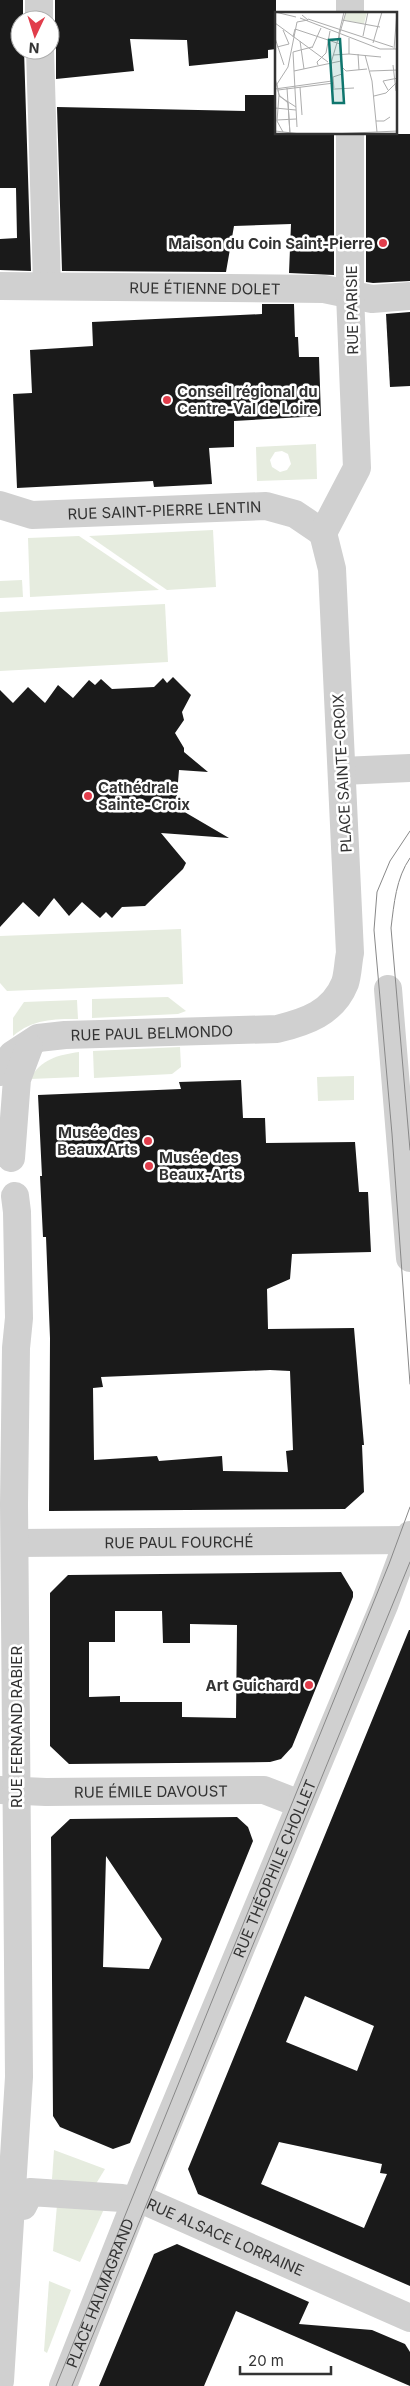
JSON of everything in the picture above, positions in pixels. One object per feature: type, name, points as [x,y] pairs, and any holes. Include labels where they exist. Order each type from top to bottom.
[{"type":"street","points":[[40,60],[47,285]]},
{"type":"street","name":"RUE PARISIE","points":[[323,533],[357,468],[350,294],[350,135]]},
{"type":"street","name":"RUE ÉTIENNE DOLET","points":[[0,286],[324,289],[372,299],[410,296]]},
{"type":"street","name":"RUE SAINT-PIERRE LENTIN","points":[[0,506],[32,514],[266,506],[295,514],[323,533]]},
{"type":"street","name":"PLACE SAINTE-CROIX","points":[[277,1029],[306,1022],[328,1009],[345,983],[350,953],[332,569],[323,533]]},
{"type":"street","points":[[342,771],[410,768]]},
{"type":"street","points":[[388,989],[410,1258]]},
{"type":"street","name":"RUE PAUL BELMONDO","points":[[0,1072],[12,1055],[29,1046],[38,1038],[65,1035],[277,1029]]},
{"type":"street","points":[[5,1152],[17,1079],[29,1046]]},
{"type":"street","name":"RUE FERNAND RABIER","points":[[5,1152],[15,1170],[8,1205],[17,1212],[19,1318],[16,1348],[15,1543],[8,1790],[9,2113]]},
{"type":"street","name":"RUE FERNAND RABIER","points":[[0,1290],[16,1348]]},
{"type":"street","name":"RUE PAUL FOURCHÉ","points":[[15,1543],[409,1538]]},
{"type":"street","name":"RUE THÉOPHILE CHOLLET","points":[[136,2200],[385,1603],[409,1538]]},
{"type":"street","name":"RUE ÉMILE DAVOUST","points":[[8,1790],[46,1792],[264,1790],[300,1804]]},
{"type":"street","points":[[9,2113],[26,2156],[27,2199],[11,2386]]},
{"type":"street","points":[[0,2381],[4,2249],[4,2165],[9,2113]]},
{"type":"street","points":[[0,2130],[26,2156]]},
{"type":"street","name":"RUE ALSACE LORRAINE","points":[[27,2199],[136,2200],[170,2212],[410,2318]]},
{"type":"street","name":"PLACE HALMAGRAND","points":[[63,2386],[136,2200]]},
{"type":"shaded area","points":[[316,444],[317,479],[257,481],[256,447]],"holes":[[[282,451],[288,454],[291,464],[287,470],[280,472],[272,467],[270,460],[275,452]]]},
{"type":"shaded area","points":[[213,530],[216,587],[167,590],[89,536]]},
{"type":"shaded area","points":[[79,536],[159,590],[30,597],[28,538]]},
{"type":"shaded area","points":[[22,580],[23,597],[0,598],[0,581]]},
{"type":"shaded area","points":[[165,604],[168,662],[0,671],[0,612]]},
{"type":"shaded area","points":[[181,929],[183,984],[7,991],[0,983],[0,936]]},
{"type":"shaded area","points":[[168,997],[186,1011],[178,1014],[92,1018],[92,999]]},
{"type":"shaded area","points":[[77,1000],[78,1019],[36,1023],[13,1036],[13,1018],[24,1002]]},
{"type":"shaded area","points":[[180,1047],[181,1067],[172,1074],[94,1078],[93,1051]]},
{"type":"shaded area","points":[[79,1052],[79,1077],[30,1079],[34,1072],[45,1062]]},
{"type":"shaded area","points":[[354,1076],[354,1100],[318,1101],[317,1077]]},
{"type":"shaded area","points":[[54,2150],[105,2169],[94,2187],[52,2179]]},
{"type":"shaded area","points":[[57,2205],[104,2209],[80,2262],[53,2251]]},
{"type":"shaded area","points":[[49,2281],[71,2290],[47,2353],[44,2351]]},
{"type":"building","points":[[0,0],[23,0],[23,10],[10,10],[10,60],[24,60],[31,271],[0,270],[0,239],[17,238],[16,188],[0,188]]},
{"type":"building","points":[[55,0],[276,0],[275,49],[268,50],[268,58],[189,66],[187,40],[130,39],[134,71],[56,79],[56,60],[60,60],[60,10],[55,10]]},
{"type":"building","points":[[245,95],[275,95],[275,135],[334,135],[334,275],[289,273],[291,224],[234,226],[226,272],[62,271],[57,107],[245,111]]},
{"type":"building","points":[[410,134],[410,281],[366,282],[366,135]]},
{"type":"building","name":"Conseil régional du Centre-Val de Loire","points":[[262,304],[294,304],[295,337],[298,337],[299,357],[319,357],[321,416],[234,421],[234,447],[209,448],[212,484],[154,487],[153,481],[17,488],[13,394],[32,393],[30,350],[93,346],[92,322],[262,314]]},
{"type":"building","points":[[410,312],[410,386],[390,387],[386,314]]},
{"type":"building","name":"Cathédrale Sainte-Croix","points":[[173,677],[191,695],[182,712],[184,720],[175,733],[184,748],[184,752],[208,772],[179,770],[176,807],[229,838],[161,833],[186,863],[183,869],[145,906],[122,907],[112,918],[106,912],[100,918],[82,902],[69,916],[54,898],[39,917],[23,902],[0,927],[0,690],[13,703],[28,687],[45,703],[58,685],[73,698],[89,680],[95,685],[101,679],[112,689],[154,687],[163,678],[167,683]]},
{"type":"building","points":[[241,1080],[243,1118],[265,1118],[266,1143],[355,1142],[359,1192],[368,1192],[371,1252],[292,1254],[290,1279],[267,1289],[268,1329],[354,1328],[364,1445],[362,1445],[364,1492],[345,1509],[49,1511],[50,1338],[46,1237],[43,1237],[38,1095],[181,1089],[179,1082]],"holes":[[[270,1370],[290,1371],[293,1450],[286,1451],[288,1472],[223,1471],[222,1456],[159,1461],[157,1456],[94,1460],[93,1388],[103,1387],[101,1377]]]},
{"type":"building","points":[[341,1572],[353,1592],[353,1597],[292,1747],[281,1759],[270,1762],[69,1764],[50,1746],[50,1593],[68,1575]],"holes":[[[115,1611],[162,1611],[163,1643],[190,1643],[190,1624],[237,1625],[236,1718],[182,1717],[182,1702],[120,1702],[120,1696],[89,1697],[89,1642],[115,1642]]]},
{"type":"building","points":[[410,1630],[410,2286],[198,2194],[188,2169]],"holes":[[[305,1996],[374,2026],[357,2071],[286,2042]],[[279,2142],[382,2164],[380,2173],[387,2174],[364,2228],[261,2184]]]},
{"type":"building","points":[[237,1817],[248,1827],[253,1841],[130,2143],[113,2149],[60,2127],[53,2116],[51,1837],[70,1819]],"holes":[[[106,1856],[162,1939],[149,1969],[103,1967]]]},
{"type":"building","points":[[177,2244],[309,2302],[299,2324],[372,2330],[405,2344],[410,2352],[410,2386],[236,2311],[204,2386],[99,2386],[154,2254]]},
{"type":"tram line","points":[[410,831],[390,861],[377,892],[374,930],[392,1134],[410,1384]]},
{"type":"tram line","points":[[410,858],[399,883],[391,928],[410,1150]]},
{"type":"tram line","points":[[56,2386],[389,1564],[410,1507]]},
{"type":"tram line","points":[[72,2386],[410,1562]]},
{"type":"place","name":"Maison du Coin Saint-Pierre","points":[[383,243]]},
{"type":"place","name":"Conseil régional du Centre-Val de Loire","points":[[167,400]]},
{"type":"place","name":"Cathédrale Sainte-Croix","points":[[88,796]]},
{"type":"place","name":"Musée des Beaux Arts","points":[[148,1141]]},
{"type":"place","name":"Musée des Beaux-Arts","points":[[149,1166]]},
{"type":"place","name":"Art Guichard","points":[[309,1685]]}]
